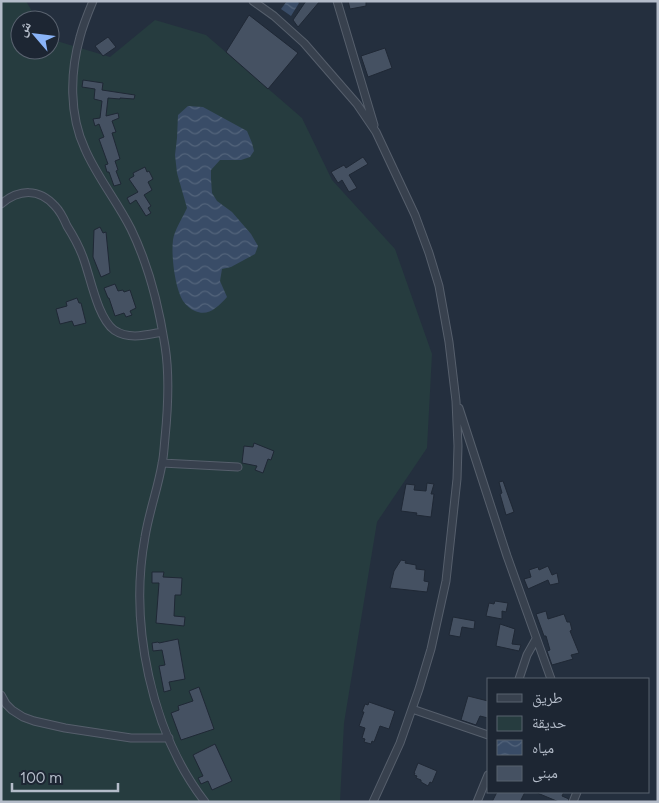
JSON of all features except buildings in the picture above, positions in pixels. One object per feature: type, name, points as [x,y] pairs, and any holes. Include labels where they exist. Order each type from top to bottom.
[{"type":"street","points":[[93,1],[80,38],[74,69],[73,95],[79,135],[85,150],[136,242],[159,313],[167,362],[168,394],[162,463],[144,540],[141,568],[140,605],[142,636],[148,670],[161,717],[184,770],[205,802]]},
{"type":"street","points":[[253,1],[274,16],[304,43],[357,104],[376,132],[415,215],[434,266],[445,316],[456,400],[458,446],[457,479],[446,581],[431,649],[412,710],[400,743],[373,802]]},
{"type":"street","points":[[336,1],[376,132]]},
{"type":"street","points":[[1,204],[11,196],[21,193],[36,194],[48,199],[59,211],[77,243],[106,323],[117,332],[133,337],[162,332]]},
{"type":"street","points":[[456,400],[474,450],[507,556],[551,678]]},
{"type":"street","points":[[162,463],[238,467]]},
{"type":"street","points":[[519,678],[527,655],[536,639]]},
{"type":"street","points":[[1,695],[12,710],[34,721],[65,728],[131,738],[169,738]]},
{"type":"street","points":[[412,710],[487,735]]},
{"type":"street","points":[[477,802],[487,777]]},
{"type":"green space","points":[[1,1],[26,1],[31,10],[10,10],[10,60],[60,60],[60,42],[110,57],[155,20],[206,35],[302,118],[332,180],[395,249],[432,354],[427,448],[377,522],[344,723],[340,802],[1,802]]},
{"type":"water","points":[[287,1],[297,1],[299,3],[291,16],[281,9]]},
{"type":"water","points":[[188,106],[203,107],[247,131],[254,151],[250,157],[241,160],[220,160],[211,170],[212,193],[217,201],[232,212],[251,234],[258,246],[255,254],[231,267],[222,269],[220,281],[227,297],[216,307],[204,313],[193,310],[183,301],[178,288],[173,263],[174,236],[187,208],[177,173],[175,155],[178,115]]}]
